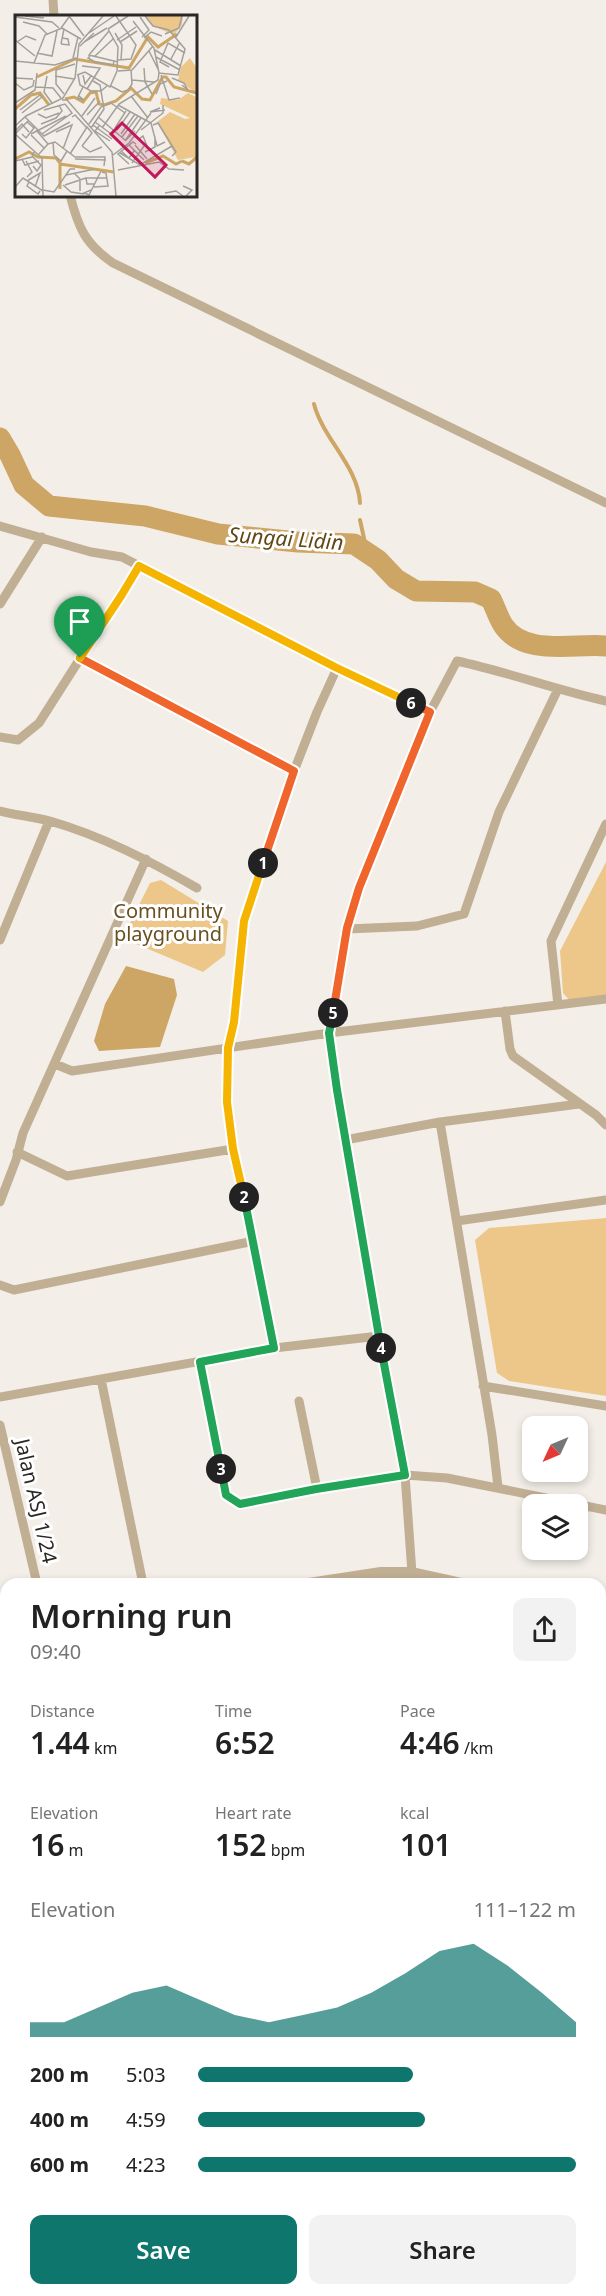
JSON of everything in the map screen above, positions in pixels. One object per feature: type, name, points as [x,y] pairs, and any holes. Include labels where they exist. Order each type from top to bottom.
[{"type":"street","points":[[53,0],[54,15]]},
{"type":"street","points":[[70,196],[80,228],[87,241],[97,252],[113,263],[606,503]]},
{"type":"street","points":[[0,526],[91,552],[122,558],[337,668],[430,712]]},
{"type":"street","points":[[0,604],[42,537]]},
{"type":"street","points":[[0,737],[18,740],[39,723],[139,566]]},
{"type":"street","points":[[80,658],[294,771]]},
{"type":"street","points":[[412,1573],[405,1475],[345,1140],[329,1033],[347,928],[359,888],[430,712],[457,661],[606,701]]},
{"type":"street","points":[[274,1348],[254,1241],[233,1149],[227,1102],[228,1048],[234,1022],[244,921],[294,771],[337,668]]},
{"type":"street","points":[[347,928],[417,926],[464,914],[499,812],[558,689]]},
{"type":"street","points":[[0,811],[49,821],[94,837],[146,859],[196,888]]},
{"type":"street","points":[[0,940],[3,923],[49,821]]},
{"type":"street","points":[[558,1005],[551,941],[602,839],[606,824]]},
{"type":"street","points":[[0,1202],[23,1133],[146,859]]},
{"type":"street","points":[[55,1064],[72,1071],[329,1033],[606,999]]},
{"type":"street","points":[[505,1011],[513,1056],[606,1125]]},
{"type":"street","points":[[345,1140],[440,1122],[579,1104]]},
{"type":"street","points":[[440,1122],[492,1436],[498,1487]]},
{"type":"street","points":[[17,1152],[67,1176],[233,1149]]},
{"type":"street","points":[[457,1221],[606,1200]]},
{"type":"street","points":[[0,1286],[14,1290],[254,1241]]},
{"type":"street","points":[[0,1397],[274,1348],[379,1336]]},
{"type":"street","points":[[200,1362],[226,1495],[240,1504],[405,1475],[447,1478],[606,1510]]},
{"type":"street","points":[[101,1379],[142,1578]]},
{"type":"street","points":[[483,1386],[606,1406]]},
{"type":"street","points":[[299,1401],[316,1489]]},
{"type":"street","name":"Jalan ASJ 1/24","points":[[0,1425],[36,1578]]},
{"type":"street","points":[[348,1578],[381,1573],[412,1573],[435,1578]]},
{"type":"green space","points":[[606,862],[606,996],[569,1000],[563,993],[560,951]]},
{"type":"green space","name":"Community playground","points":[[161,880],[228,921],[225,955],[203,972],[129,941],[125,937],[150,883]]},
{"type":"green space","points":[[606,1218],[606,1396],[509,1381],[497,1373],[475,1240],[489,1228]]},
{"type":"shaded area","points":[[126,966],[174,979],[177,995],[160,1047],[99,1051],[94,1041],[105,1004]]},
{"type":"waterway","points":[[314,404],[318,417],[353,477],[360,503]]},
{"type":"waterway","name":"Sungai Lidin","points":[[0,438],[24,485],[49,506],[145,516],[218,534],[298,542],[354,544],[378,560],[396,579],[416,591],[475,592],[491,599],[503,625],[512,635],[523,641],[550,646],[606,646]]},
{"type":"waterway","points":[[360,520],[367,552]]},
{"type":"route","points":[[139,566],[337,668],[430,712],[359,888],[347,928],[329,1033],[345,1140],[405,1475],[240,1504],[226,1495],[200,1362],[274,1348],[254,1241],[233,1149],[227,1102],[228,1048],[234,1022],[244,921],[294,771],[80,658],[111,613],[139,566]]}]
